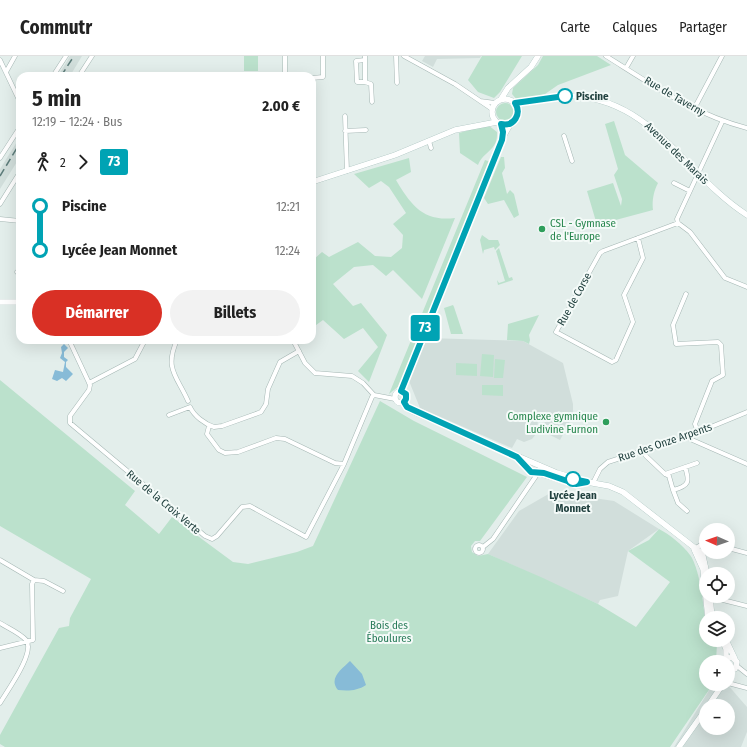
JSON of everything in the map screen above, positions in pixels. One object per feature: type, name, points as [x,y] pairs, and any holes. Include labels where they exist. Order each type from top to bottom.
[{"type":"main road","points":[[475,126],[492,112],[495,103],[501,99],[510,87],[531,68],[538,56]]},
{"type":"main road","points":[[510,87],[513,102],[518,112]]},
{"type":"main road","name":"Avenue des Marais","points":[[513,102],[530,101],[553,96],[576,96],[594,99],[619,108],[648,124],[698,175],[727,201],[747,215]]},
{"type":"main road","points":[[501,99],[513,102]]},
{"type":"main road","points":[[404,402],[398,402],[395,399],[395,394],[401,391],[504,137],[511,123],[516,119],[518,112],[530,101]]},
{"type":"main road","points":[[492,112],[499,123],[504,137]]},
{"type":"main road","points":[[316,181],[429,141],[454,130],[499,123],[511,123]]},
{"type":"main road","points":[[0,302],[16,302]]},
{"type":"main road","points":[[401,391],[406,394],[406,399],[404,402]]},
{"type":"main road","points":[[404,402],[412,411],[517,457],[565,476],[590,483],[609,486],[623,492],[703,556],[705,567]]},
{"type":"main road","points":[[517,457],[529,471],[538,472],[568,482],[582,484],[590,483]]},
{"type":"main road","points":[[529,471],[528,464],[535,464],[540,469],[538,472]]},
{"type":"main road","points":[[694,549],[703,567]]},
{"type":"main road","points":[[735,659],[737,666],[735,669]]},
{"type":"main road","points":[[679,747],[699,719]]},
{"type":"street","points":[[6,72],[15,56]]},
{"type":"street","points":[[56,72],[66,56]]},
{"type":"street","points":[[82,72],[92,56]]},
{"type":"street","points":[[284,56],[285,72]]},
{"type":"street","points":[[316,78],[323,77],[323,56]]},
{"type":"street","points":[[396,56],[397,83]]},
{"type":"street","points":[[404,56],[455,84],[480,101],[492,112]]},
{"type":"street","name":"Rue de Taverny","points":[[606,56],[694,109],[722,122],[747,128]]},
{"type":"street","points":[[626,68],[633,56]]},
{"type":"street","points":[[694,109],[722,56]]},
{"type":"street","points":[[365,82],[365,58],[356,61],[357,82],[371,84],[372,102]]},
{"type":"street","points":[[0,60],[16,93]]},
{"type":"street","points":[[480,101],[495,103]]},
{"type":"street","points":[[345,116],[347,171]]},
{"type":"street","points":[[722,122],[677,219],[678,223],[690,232],[725,278],[747,287]]},
{"type":"street","points":[[345,132],[366,130]]},
{"type":"street","points":[[0,158],[16,133]]},
{"type":"street","points":[[564,136],[572,161]]},
{"type":"street","points":[[429,141],[431,148]]},
{"type":"street","points":[[0,204],[16,178]]},
{"type":"street","points":[[674,183],[690,191]]},
{"type":"street","points":[[0,219],[16,221]]},
{"type":"street","name":"Rue de Corse","points":[[638,238],[643,258],[624,295],[633,322],[616,360],[612,362],[556,332],[600,253],[638,238],[678,223]]},
{"type":"street","points":[[686,294],[673,325],[674,342],[680,345],[718,342],[721,345],[724,366],[723,375],[712,380],[695,424],[698,432]]},
{"type":"street","points":[[71,344],[89,382],[135,360],[143,344]]},
{"type":"street","points":[[175,344],[170,365],[188,401]]},
{"type":"street","points":[[295,344],[305,363],[314,372],[352,376],[363,383],[374,395],[395,399]]},
{"type":"street","points":[[169,415],[190,407],[193,413],[209,426],[222,426],[261,412],[266,404],[268,390],[280,362],[290,354],[299,351]]},
{"type":"street","name":"Rue de la Croix Verte","points":[[89,382],[88,390],[71,413],[69,419],[73,426],[205,536],[212,539],[217,536],[242,507],[246,505],[306,538],[344,464],[374,395]]},
{"type":"street","name":"Rue des Onze Arpents","points":[[590,483],[600,469],[608,462],[688,436],[747,412]]},
{"type":"street","points":[[209,426],[206,434],[219,450],[225,453],[238,452],[276,438],[285,439],[335,464],[344,464]]},
{"type":"street","points":[[688,436],[690,439],[747,464]]},
{"type":"street","points":[[643,450],[646,456],[669,476],[678,503],[687,511]]},
{"type":"street","points":[[665,474],[697,463]]},
{"type":"street","points":[[673,490],[683,488],[686,484],[689,477],[685,467]]},
{"type":"street","points":[[529,471],[532,480]]},
{"type":"street","points":[[483,547],[493,539],[518,504],[538,472]]},
{"type":"street","points":[[694,549],[699,545]]},
{"type":"street","points":[[735,550],[747,553]]},
{"type":"street","points":[[0,560],[34,580],[44,581],[63,591]]},
{"type":"street","points":[[0,648],[33,640],[32,584],[34,580]]},
{"type":"street","points":[[733,603],[747,606]]},
{"type":"street","points":[[0,623],[27,641],[29,646],[27,658],[0,703]]},
{"type":"street","points":[[737,666],[747,674]]},
{"type":"street","points":[[735,685],[747,688]]},
{"type":"shaded area","points":[[70,56],[82,56],[72,72],[60,72]]},
{"type":"shaded area","points":[[425,56],[481,56],[480,58],[437,59],[433,67],[422,61]]},
{"type":"shaded area","points":[[16,143],[16,163],[0,189],[0,169]]},
{"type":"shaded area","points":[[427,338],[523,341],[563,363],[573,404],[573,416],[560,440],[544,432],[545,418],[538,417],[537,433],[532,439],[524,442],[517,439],[512,448],[420,408],[409,381]]},
{"type":"shaded area","name":"Lycée Jean Monnet","points":[[552,492],[614,501],[659,529],[628,551],[618,596],[600,600],[598,604],[488,554],[519,511]]},
{"type":"shaded area","points":[[709,691],[733,691],[747,707],[747,732],[741,747],[674,747],[699,707],[699,735],[735,735],[735,699],[704,699]]},
{"type":"green space","points":[[244,56],[258,56],[258,71],[244,71]]},
{"type":"green space","points":[[482,56],[522,56],[500,92],[494,98],[478,92],[468,80]]},
{"type":"green space","points":[[543,56],[597,56],[611,65],[558,85],[545,94],[518,101],[512,94],[513,88],[538,65]]},
{"type":"green space","points":[[501,103],[509,103],[514,108],[512,119],[509,121],[501,121],[496,116],[496,108]]},
{"type":"green space","points":[[614,121],[625,155],[658,183],[653,197],[653,210],[597,225],[587,191],[613,183],[621,206],[622,199],[614,175],[618,169],[605,124]]},
{"type":"green space","points":[[488,125],[497,132],[497,138],[493,147],[478,165],[460,153],[459,133]]},
{"type":"green space","points":[[501,157],[504,157],[505,168],[502,173],[507,194],[510,190],[514,194],[519,215],[514,218],[504,200],[488,204],[484,198]]},
{"type":"green space","points":[[409,158],[411,172],[396,180],[407,197],[419,210],[426,214],[444,219],[455,218],[422,299],[393,270],[386,276],[373,265],[354,267],[333,284],[353,306],[361,303],[387,335],[369,382],[358,371],[378,347],[363,328],[344,339],[323,320],[316,325],[316,257],[322,252],[329,257],[358,242],[375,256],[391,257],[402,248],[403,235],[393,224],[406,213],[389,187],[381,181],[369,188],[354,174]]},
{"type":"green space","points":[[485,160],[491,162],[399,386],[389,394]]},
{"type":"green space","points":[[482,235],[489,240],[498,240],[500,245],[495,250],[494,247],[484,250],[483,254],[480,240]]},
{"type":"green space","points":[[499,248],[509,278],[512,277],[513,280],[498,285],[497,280],[499,283],[505,281],[496,251]]},
{"type":"green space","points":[[453,305],[463,334],[451,334],[444,308]]},
{"type":"green space","points":[[539,315],[529,335],[529,344],[523,341],[507,340],[508,324]]},
{"type":"green space","points":[[482,354],[494,355],[493,377],[480,376]]},
{"type":"green space","points":[[495,359],[505,360],[503,378],[494,378]]},
{"type":"green space","points":[[456,363],[477,364],[477,376],[456,375]]},
{"type":"green space","name":"Bois des Éboulures","points":[[0,380],[135,491],[125,505],[159,534],[172,517],[233,562],[248,564],[297,552],[313,546],[380,401],[414,421],[527,477],[480,541],[475,541],[471,546],[472,552],[478,556],[488,554],[543,578],[598,604],[636,627],[670,582],[628,551],[649,540],[659,529],[676,540],[690,555],[694,562],[699,579],[699,603],[703,603],[704,611],[699,611],[699,647],[717,647],[716,655],[699,655],[699,691],[708,691],[703,699],[699,699],[699,705],[670,747],[5,747],[0,744],[0,735],[59,628],[69,626],[70,618],[91,579],[0,526]]},
{"type":"green space","points":[[482,385],[503,385],[503,396],[482,395]]},
{"type":"water","points":[[64,344],[68,348],[64,352],[64,357],[68,360],[66,362],[66,367],[73,374],[66,381],[62,378],[57,381],[52,379],[55,370],[63,372],[65,362],[60,358],[62,353],[61,347]]},
{"type":"water","points":[[350,661],[362,674],[366,685],[352,690],[338,690],[335,686],[335,678]]},
{"type":"railway","points":[[64,72],[74,56]]},
{"type":"railway","points":[[0,176],[16,150]]},
{"type":"bus line","name":"73","points":[[565,96],[553,96],[515,103],[518,109],[516,119],[511,123],[501,124],[504,137],[425,328],[401,391],[405,392],[407,396],[404,402],[412,411],[517,457],[533,473],[544,473],[576,484],[587,482],[573,479]]},
{"type":"place","name":"Piscine","points":[[565,96]]},
{"type":"place","name":"CSL - Gymnase de l'Europe","points":[[542,229]]},
{"type":"place","name":"Complexe gymnique Ludivine Furnon","points":[[606,422]]},
{"type":"place","name":"Lycée Jean Monnet","points":[[573,479]]}]
